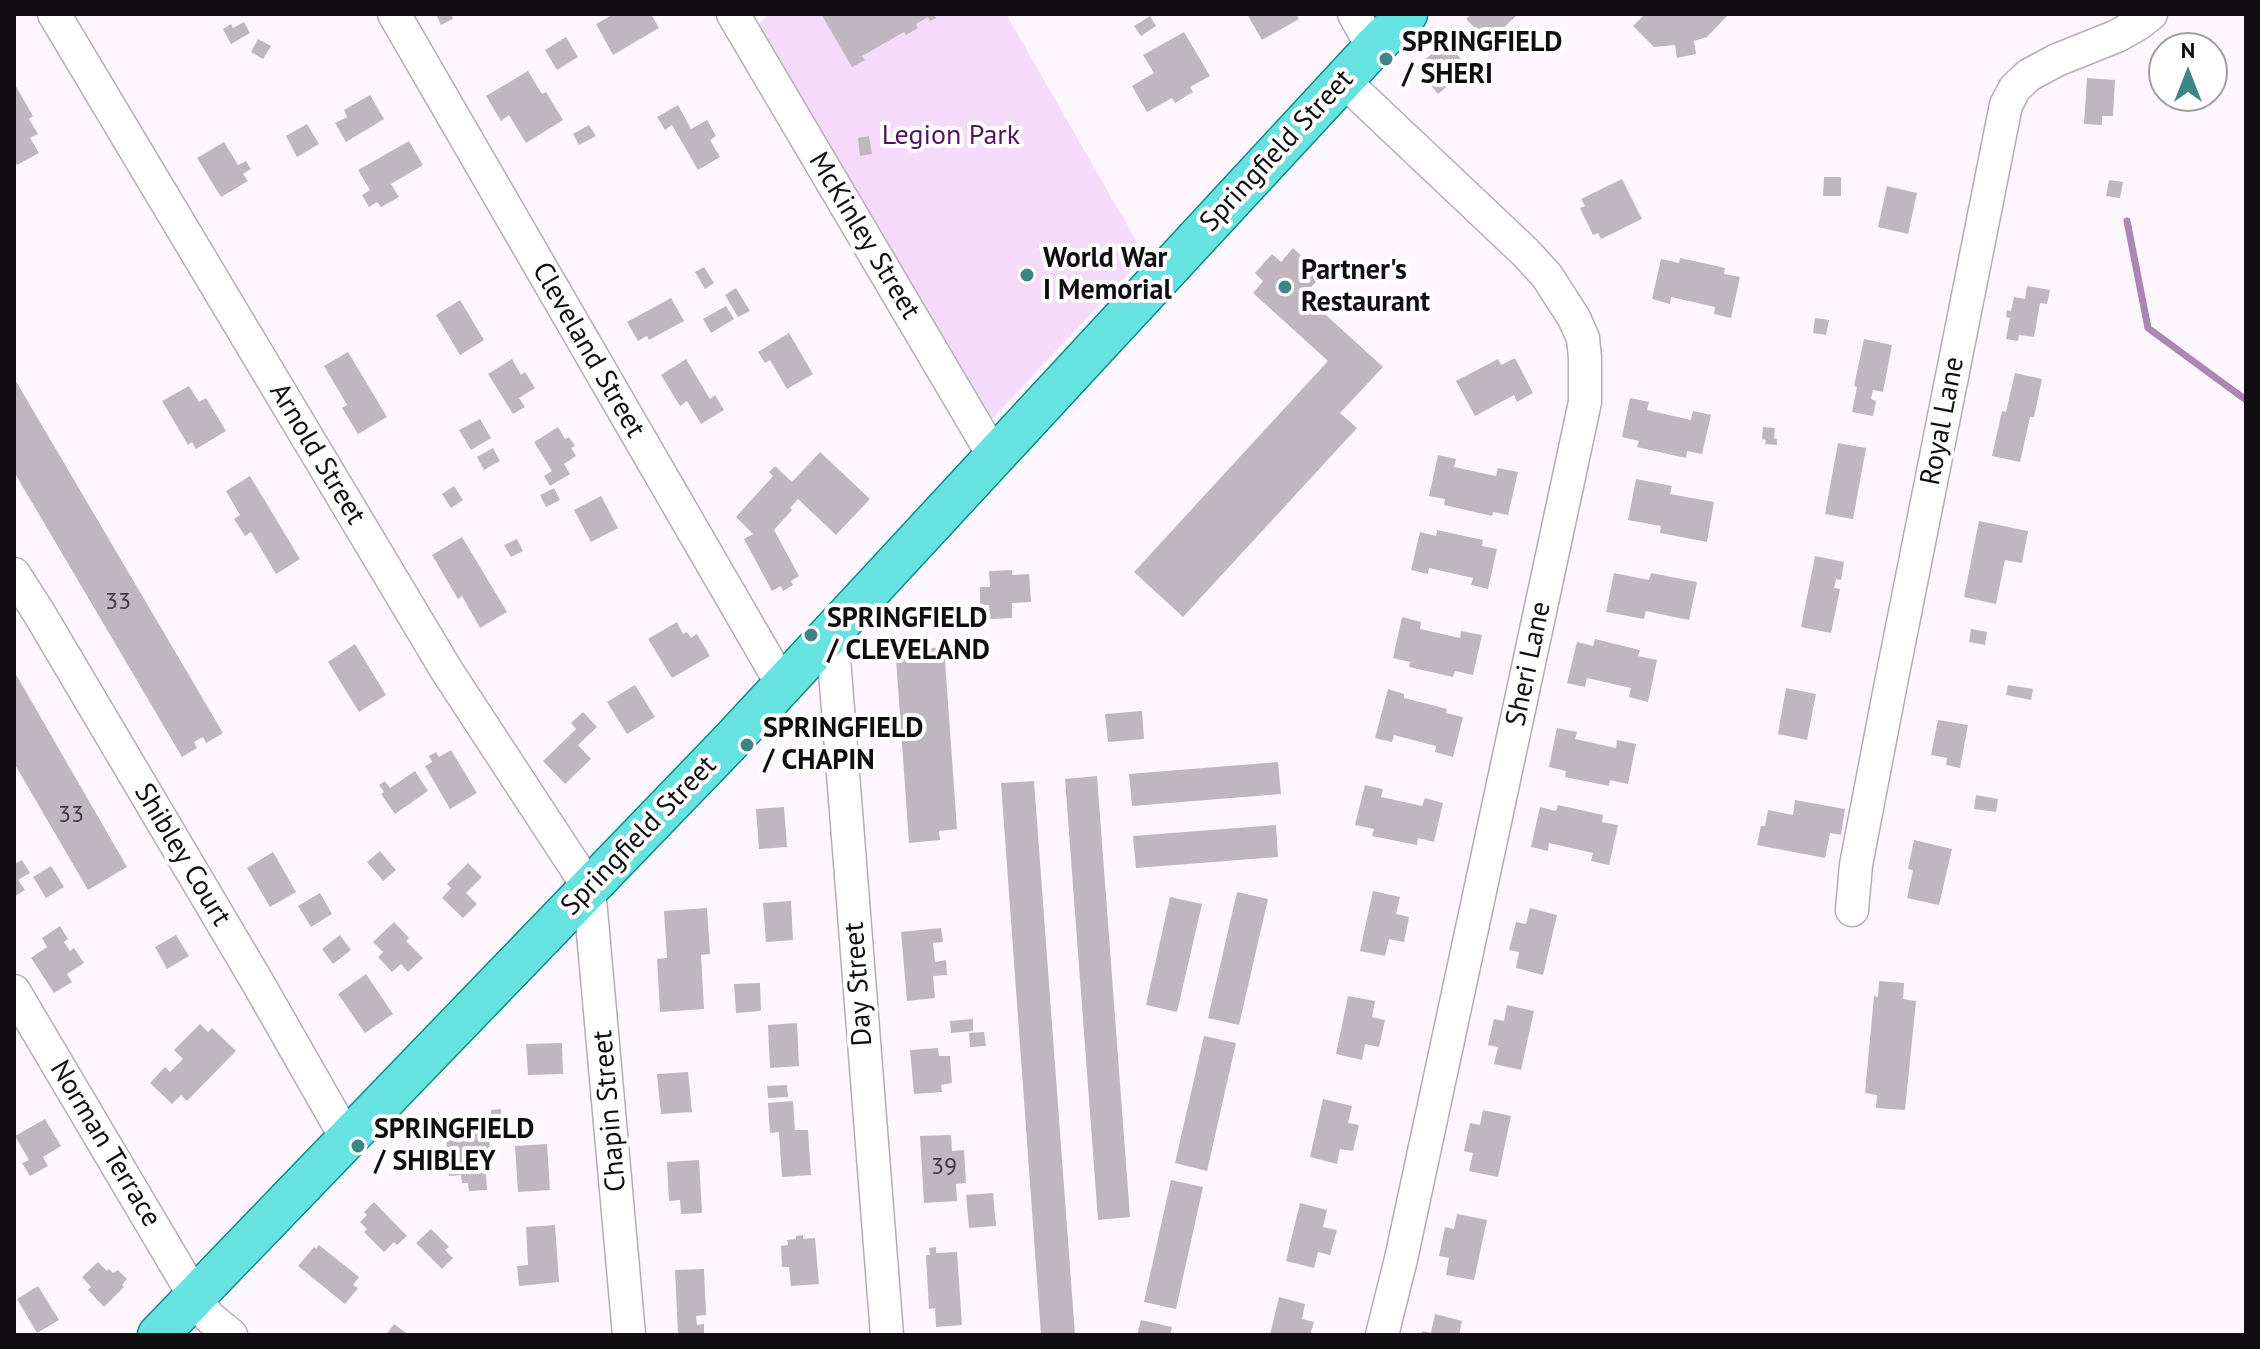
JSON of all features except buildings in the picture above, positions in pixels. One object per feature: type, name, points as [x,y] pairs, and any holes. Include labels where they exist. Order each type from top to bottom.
[{"type":"main road","name":"Springfield Street","points":[[158,1335],[783,686],[995,458],[1343,80],[1364,31],[1407,14]]},
{"type":"street","name":"Arnold Street","points":[[54,14],[439,658],[589,888]]},
{"type":"street","name":"Cleveland Street","points":[[394,14],[783,686]]},
{"type":"street","name":"McKinley Street","points":[[733,14],[995,458]]},
{"type":"street","name":"Royal Lane","points":[[1852,910],[1856,865],[2006,105],[2015,88],[2042,67],[2117,36],[2151,14]]},
{"type":"street","name":"Sheri Lane","points":[[1343,80],[1547,276],[1574,318],[1583,338],[1585,358],[1585,402],[1382,1335]]},
{"type":"street","name":"Shibley Court","points":[[14,574],[258,983],[347,1139]]},
{"type":"street","name":"Day Street","points":[[832,633],[887,1335]]},
{"type":"street","name":"Chapin Street","points":[[589,888],[629,1335]]},
{"type":"street","name":"Norman Terrace","points":[[14,991],[195,1297],[209,1317],[231,1335]]},
{"type":"green space","name":"Legion Park","points":[[770,14],[1006,14],[1145,256],[992,419],[759,24]]},
{"type":"waterway","points":[[2127,221],[2148,328],[2246,400]]},
{"type":"place","name":"SPRINGFIELD / SHERI","points":[[1386,59]]},
{"type":"place","name":"World War I Memorial","points":[[1027,275]]},
{"type":"place","name":"Partner's Restaurant","points":[[1285,287]]},
{"type":"place","name":"SPRINGFIELD / CLEVELAND","points":[[811,635]]},
{"type":"place","name":"SPRINGFIELD / CHAPIN","points":[[747,745]]},
{"type":"place","name":"SPRINGFIELD / SHIBLEY","points":[[358,1146]]}]
